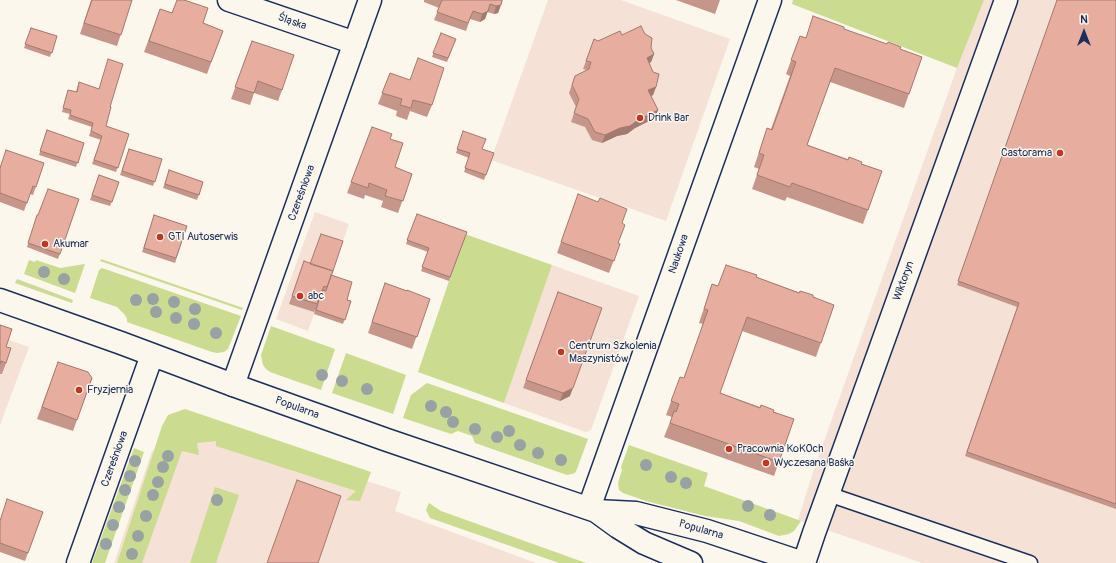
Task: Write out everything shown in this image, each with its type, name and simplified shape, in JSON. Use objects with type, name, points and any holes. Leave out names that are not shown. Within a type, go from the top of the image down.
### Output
[{"type":"street","name":"Śląska","points":[[229,0],[355,43]]},
{"type":"street","name":"Czereśniowa","points":[[233,385],[370,0]]},
{"type":"street","name":"Naukowa","points":[[593,509],[770,0]]},
{"type":"street","name":"Wiktoryn","points":[[804,563],[1006,0]]},
{"type":"street","name":"Popularna","points":[[0,300],[429,455],[593,509],[636,513],[707,531],[804,563]]},
{"type":"street","name":"Czereśniowa","points":[[78,563],[152,355]]},
{"type":"street","name":"Popularna","points":[[593,509],[618,527],[644,542],[691,563]]},
{"type":"lane","points":[[828,494],[1030,563]]},
{"type":"shaded area","points":[[548,0],[621,0],[730,39],[666,221],[491,160]]},
{"type":"shaded area","points":[[984,0],[1116,0],[1116,563],[922,563],[798,520],[813,472],[957,68]]},
{"type":"shaded area","points":[[315,212],[349,224],[324,295],[321,294],[308,331],[276,319]]},
{"type":"shaded area","points":[[552,265],[639,296],[591,430],[586,432],[504,403]]},
{"type":"shaded area","points":[[0,337],[29,347],[0,425]]},
{"type":"shaded area","points":[[199,427],[401,492],[395,511],[536,563],[114,563],[152,451]]},
{"type":"green space","points":[[793,0],[984,0],[957,68],[792,4]]},
{"type":"green space","points":[[465,234],[552,265],[504,403],[418,372]]},
{"type":"green space","points":[[101,259],[243,308],[242,310],[100,261]]},
{"type":"green space","points":[[29,260],[35,262],[36,260],[60,268],[85,264],[75,293],[24,274]]},
{"type":"green space","points":[[102,268],[241,316],[228,349],[224,352],[212,352],[127,322],[125,315],[117,307],[90,298],[99,270]]},
{"type":"green space","points":[[17,279],[73,300],[72,303],[15,283]]},
{"type":"green space","points":[[271,326],[335,349],[321,390],[270,372],[266,369],[263,365],[261,355]]},
{"type":"green space","points":[[346,353],[406,375],[393,414],[332,393]]},
{"type":"green space","points":[[427,383],[588,439],[575,473],[567,475],[475,443],[472,436],[458,431],[451,434],[403,418],[411,395]]},
{"type":"green space","points":[[185,409],[371,472],[360,501],[346,500],[356,491],[216,446],[216,441],[197,443],[199,455],[182,451],[142,563],[117,563],[162,426],[168,415]]},
{"type":"green space","points":[[629,445],[708,473],[704,486],[801,521],[794,531],[789,534],[779,536],[739,521],[705,516],[646,501],[623,493],[619,490],[618,483],[622,470],[621,467]]},
{"type":"green space","points":[[134,448],[144,452],[105,563],[92,563]]},
{"type":"green space","points":[[215,487],[239,495],[216,563],[190,563]]},
{"type":"green space","points":[[429,503],[441,511],[586,563],[559,563],[430,518],[426,510]]},
{"type":"building","points":[[92,0],[132,0],[121,35],[84,23]]},
{"type":"building","points":[[177,0],[184,0],[208,8],[203,23],[223,31],[211,62],[149,41],[160,9],[172,13]]},
{"type":"building","points":[[442,0],[502,1],[501,5],[496,6],[490,4],[488,11],[482,14],[473,11],[468,23],[437,12]]},
{"type":"building","name":"Castorama","points":[[1057,0],[1116,0],[1116,504],[967,452],[1019,303],[958,281]]},
{"type":"building","points":[[813,16],[887,44],[888,42],[901,47],[900,49],[922,57],[909,94],[835,68],[807,145],[848,160],[849,157],[862,162],[861,164],[882,171],[868,210],[792,183],[790,187],[757,175],[764,155],[759,153],[767,128],[772,130],[796,62],[791,60],[800,36],[806,38]]},
{"type":"building","points":[[641,26],[645,34],[652,38],[651,48],[654,54],[647,58],[653,72],[659,74],[656,87],[648,90],[658,110],[638,120],[630,126],[620,128],[605,135],[595,132],[588,119],[574,113],[579,99],[572,85],[575,76],[589,69],[591,62],[586,61],[594,39],[598,41],[620,31],[622,35]]},
{"type":"building","points":[[31,28],[57,36],[52,53],[25,44]]},
{"type":"building","points":[[441,33],[456,39],[448,58],[433,53]]},
{"type":"building","points":[[252,41],[294,55],[282,90],[258,81],[254,93],[235,87]]},
{"type":"building","points":[[418,58],[444,68],[432,105],[413,100],[411,108],[400,105],[402,99],[382,93],[390,73],[410,80]]},
{"type":"building","points":[[108,59],[123,64],[106,126],[129,134],[118,168],[94,160],[102,136],[91,131],[93,123],[70,115],[71,110],[63,108],[68,90],[77,92],[79,82],[99,89]]},
{"type":"building","points":[[372,127],[392,134],[390,139],[403,143],[395,167],[412,174],[403,201],[385,196],[387,190],[369,183],[368,188],[351,182]]},
{"type":"building","points":[[47,130],[84,143],[78,163],[40,151]]},
{"type":"building","points":[[463,131],[486,139],[482,149],[494,153],[486,175],[465,168],[470,153],[457,149]]},
{"type":"building","points":[[129,149],[162,159],[155,182],[122,171]]},
{"type":"building","points":[[6,150],[44,163],[36,187],[33,186],[27,203],[0,193],[0,168]]},
{"type":"building","points":[[169,170],[203,182],[199,195],[165,184]]},
{"type":"building","points":[[99,175],[119,182],[112,202],[92,195]]},
{"type":"building","points":[[48,189],[79,199],[60,254],[28,243],[37,215]]},
{"type":"building","points":[[578,194],[598,202],[600,198],[627,209],[622,223],[625,225],[618,243],[620,244],[614,261],[561,242]]},
{"type":"building","points":[[417,214],[467,232],[450,277],[422,267],[429,248],[407,240]]},
{"type":"building","points":[[154,215],[187,226],[176,258],[144,248]]},
{"type":"building","points":[[321,234],[343,241],[333,271],[310,264]]},
{"type":"building","points":[[304,261],[333,271],[327,287],[324,286],[317,304],[292,296]]},
{"type":"building","points":[[726,265],[757,275],[756,277],[799,293],[800,291],[813,295],[813,297],[834,305],[821,343],[747,317],[720,393],[760,408],[761,405],[774,410],[773,412],[794,419],[779,462],[670,423],[674,411],[676,412],[679,404],[671,401],[680,377],[684,378],[708,310],[704,309],[712,284],[718,286]]},
{"type":"building","points":[[331,275],[352,282],[347,300],[351,301],[345,320],[316,310],[322,290],[326,291]]},
{"type":"building","points":[[385,283],[430,299],[417,337],[372,322]]},
{"type":"building","points":[[558,292],[602,308],[573,388],[563,393],[526,380]]},
{"type":"building","points":[[0,325],[12,329],[6,347],[11,348],[6,363],[1,361],[0,364]]},
{"type":"building","points":[[58,362],[88,372],[92,378],[77,420],[42,407]]},
{"type":"building","points":[[297,480],[341,496],[318,563],[267,563]]},
{"type":"building","points":[[7,499],[43,512],[28,553],[0,543],[0,521]]},
{"type":"place","name":"Drink Bar","points":[[640,118]]},
{"type":"place","name":"Castorama","points":[[1060,153]]},
{"type":"place","name":"GTI Autoserwis","points":[[160,237]]},
{"type":"place","name":"Akumar","points":[[45,244]]},
{"type":"place","name":"abc","points":[[300,296]]},
{"type":"place","name":"Centrum Szkolenia Maszynistów","points":[[561,352]]},
{"type":"place","name":"Fryzjernia","points":[[79,390]]},
{"type":"place","name":"Pracownia KoKOch","points":[[729,449]]},
{"type":"place","name":"Wyczesana Baśka","points":[[766,463]]}]
